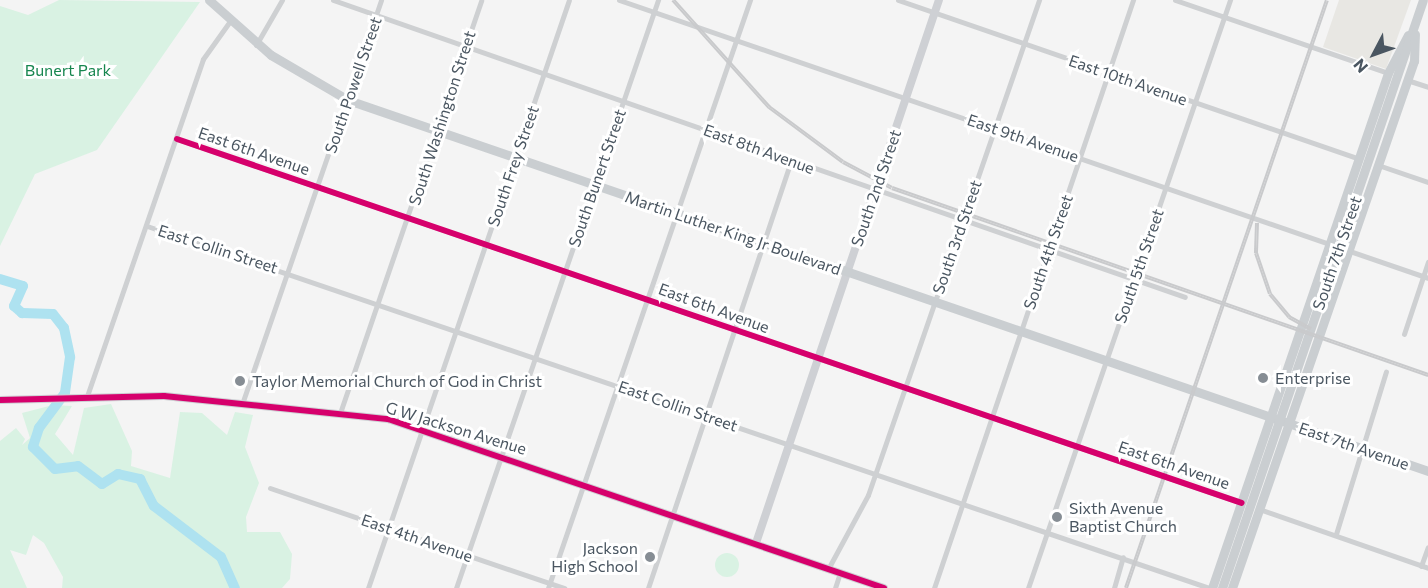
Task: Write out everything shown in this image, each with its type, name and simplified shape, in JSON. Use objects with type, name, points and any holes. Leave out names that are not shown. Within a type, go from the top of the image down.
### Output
[{"type":"main road","name":"Martin Luther King Jr Boulevard","points":[[210,0],[256,45],[348,100],[1280,420]]},
{"type":"main road","name":"South 7th Street","points":[[1250,506],[1423,0]]},
{"type":"main road","points":[[1210,588],[1250,506],[1280,420],[1330,244],[1388,73],[1416,23]]},
{"type":"main road","points":[[1222,588],[1280,420],[1348,251],[1378,165],[1407,80],[1416,23]]},
{"type":"main road","name":"East 7th Avenue","points":[[1280,420],[1428,471]]},
{"type":"main road","points":[[1232,588],[1250,506]]},
{"type":"street","points":[[256,45],[282,0]]},
{"type":"street","name":"East 8th Avenue","points":[[333,0],[624,98],[875,191],[963,219],[1185,297]]},
{"type":"street","name":"South Powell Street","points":[[242,404],[381,0]]},
{"type":"street","name":"South Washington Street","points":[[340,413],[439,132],[481,0]]},
{"type":"street","name":"South Frey Street","points":[[368,588],[569,0]]},
{"type":"street","name":"East 9th Avenue","points":[[619,0],[1426,277]]},
{"type":"street","name":"South Bunert Street","points":[[456,588],[658,0]]},
{"type":"street","points":[[549,586],[750,0]]},
{"type":"street","name":"East 10th Avenue","points":[[898,0],[1359,159]]},
{"type":"street","name":"South 2nd Street","points":[[756,543],[939,0]]},
{"type":"street","name":"South 3rd Street","points":[[828,569],[857,524],[1039,0]]},
{"type":"street","name":"South 4th Street","points":[[934,588],[1133,0]]},
{"type":"street","points":[[1175,0],[1388,73]]},
{"type":"street","name":"South 5th Street","points":[[1028,588],[1230,0]]},
{"type":"street","points":[[86,396],[208,49],[230,21]]},
{"type":"street","points":[[1407,80],[1428,87]]},
{"type":"street","name":"East 6th Avenue","points":[[177,139],[1336,534],[1425,567]]},
{"type":"street","points":[[648,588],[669,514],[791,161]]},
{"type":"street","points":[[1378,165],[1428,182]]},
{"type":"street","name":"East Collin Street","points":[[147,226],[535,356],[704,416],[1210,588]]},
{"type":"street","points":[[1404,334],[1426,277],[1428,262]]},
{"type":"street","points":[[1336,534],[1386,371]]},
{"type":"street","name":"G W Jackson Avenue","points":[[0,400],[86,396],[164,396],[340,413],[423,429],[884,588]]},
{"type":"street","name":"East 4th Avenue","points":[[270,488],[467,555],[549,586],[564,588]]},
{"type":"street","points":[[1425,567],[1428,547]]},
{"type":"street","points":[[1114,588],[1123,557]]},
{"type":"street","points":[[835,588],[840,573]]},
{"type":"shaded area","points":[[1339,0],[1411,0],[1386,69],[1323,47]]},
{"type":"green space","name":"Bunert Park","points":[[59,0],[200,2],[97,150],[35,174],[0,246],[0,6],[28,15]]},
{"type":"green space","points":[[111,404],[132,451],[131,466],[170,478],[180,412],[202,413],[227,435],[235,412],[253,415],[245,447],[259,483],[246,517],[247,532],[280,532],[292,554],[290,579],[282,588],[62,588],[63,577],[44,543],[33,535],[26,555],[10,550],[27,588],[0,588],[0,441],[16,428],[25,439],[22,445],[30,438],[22,413],[53,405],[72,406],[55,434],[73,455],[84,408]]},
{"type":"green space","points":[[727,553],[735,557],[739,565],[735,573],[727,577],[719,573],[715,565],[719,557]]},
{"type":"waterway","points":[[0,279],[23,286],[14,306],[22,313],[53,314],[64,328],[70,357],[65,393],[39,428],[33,447],[55,469],[78,466],[102,484],[118,474],[140,479],[154,506],[221,557],[235,588]]},
{"type":"railway","points":[[673,0],[769,107],[843,162],[892,188],[1428,375]]},
{"type":"railway","points":[[1126,588],[1327,0]]},
{"type":"railway","points":[[1257,223],[1256,253],[1270,294],[1289,317],[1311,329]]},
{"type":"cycle path","points":[[177,139],[1242,503]]},
{"type":"cycle path","points":[[0,400],[164,396],[388,419],[884,588]]},
{"type":"place","name":"Enterprise","points":[[1263,378]]},
{"type":"place","name":"Taylor Memorial Church of God in Christ","points":[[240,381]]},
{"type":"place","name":"Sixth Avenue Baptist Church","points":[[1057,517]]},
{"type":"place","name":"Jackson High School","points":[[650,557]]}]
